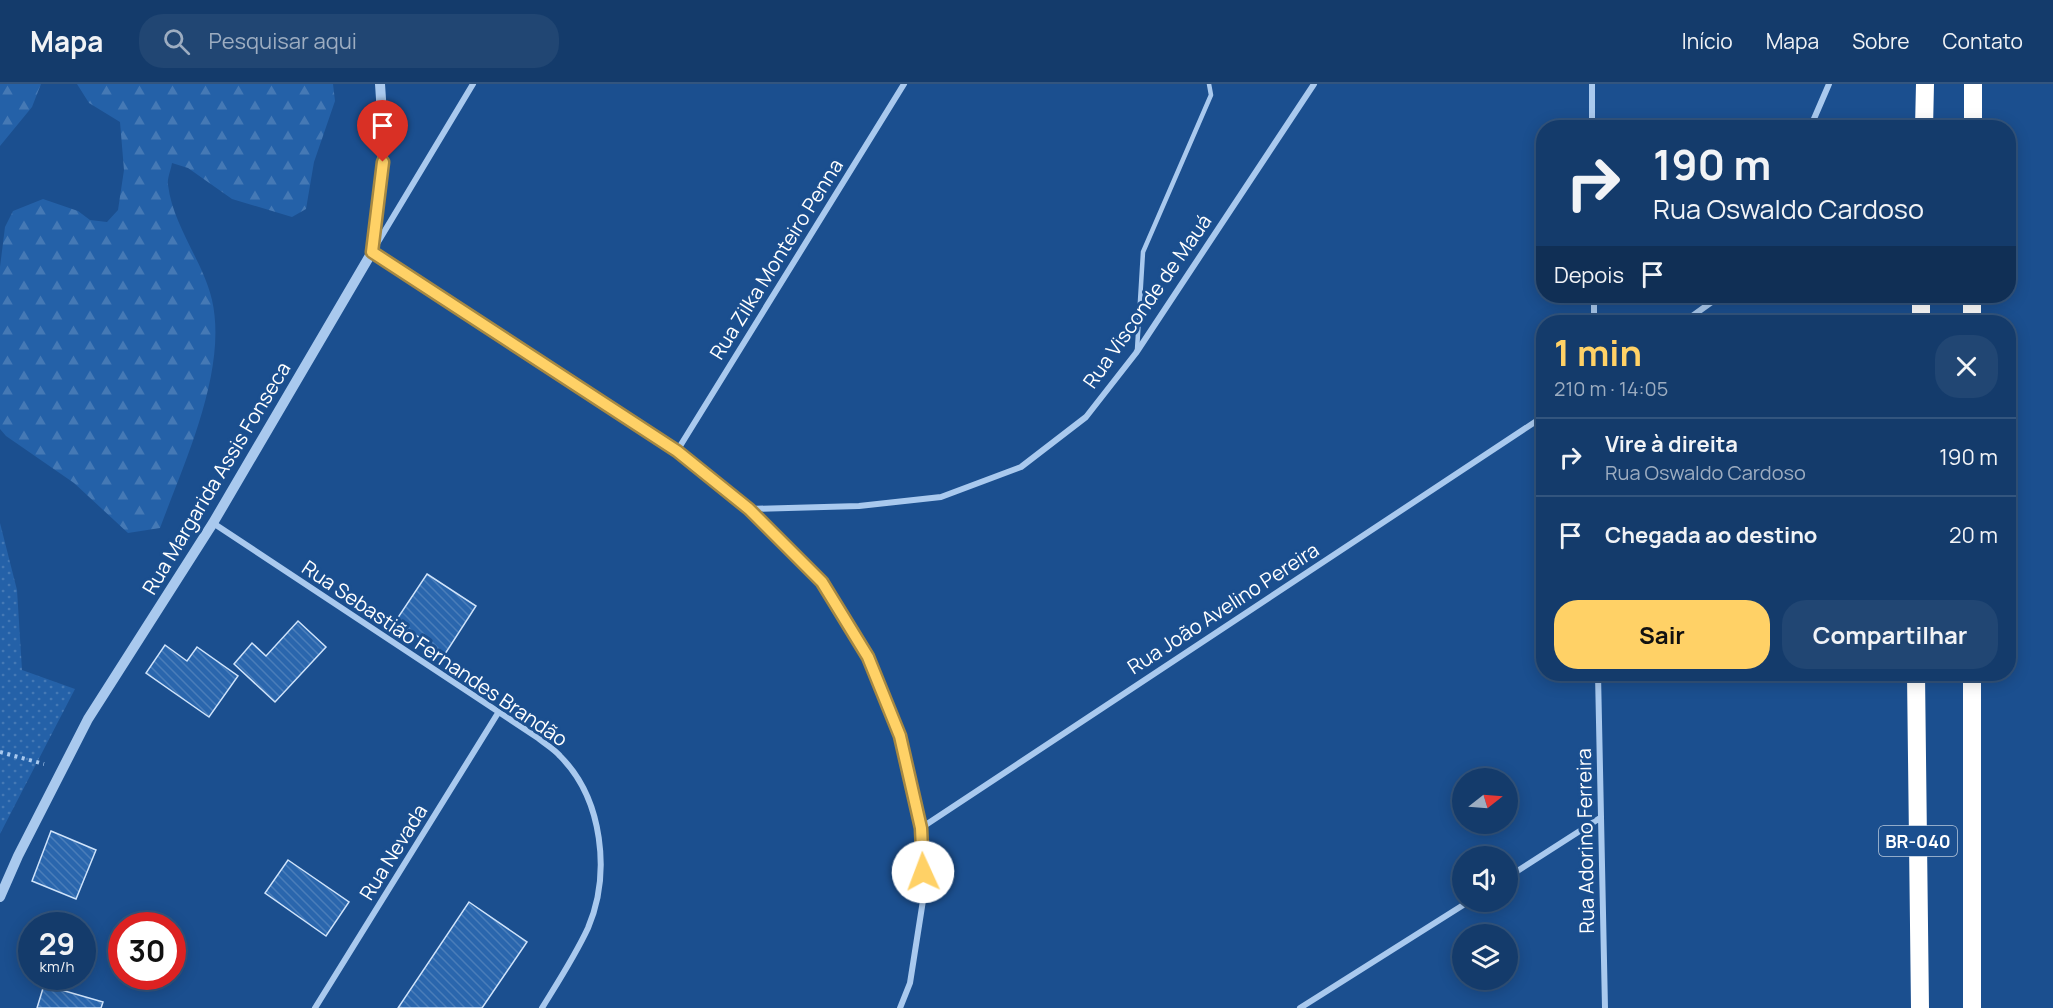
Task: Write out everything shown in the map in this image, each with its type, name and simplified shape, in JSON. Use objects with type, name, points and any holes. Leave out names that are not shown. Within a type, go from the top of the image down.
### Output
[{"type":"highway","points":[[1924,120],[1925,84]]},
{"type":"highway","points":[[1973,84],[1973,120]]},
{"type":"highway","name":"BR-040","points":[[1916,681],[1920,1008]]},
{"type":"highway","name":"BR-040","points":[[1972,681],[1972,1008]]},
{"type":"street","points":[[380,84],[384,144],[372,252],[677,451],[749,509],[822,582],[868,657],[900,736],[921,828],[924,894],[910,983],[900,1008]]},
{"type":"street","name":"Rua Margarida Assis Fonseca","points":[[0,897],[88,719],[213,523],[473,84]]},
{"type":"street","name":"Rua Zilka Monteiro Penna","points":[[677,451],[904,84]]},
{"type":"street","name":"Rua Visconde de Mauá","points":[[749,509],[860,506],[941,497],[1021,467],[1086,417],[1136,353],[1314,84]]},
{"type":"street","points":[[1592,84],[1592,120]]},
{"type":"street","points":[[1813,120],[1829,84]]},
{"type":"street","points":[[1694,315],[1710,303]]},
{"type":"street","name":"Rua João Avelino Pereira","points":[[921,828],[1536,421]]},
{"type":"street","name":"Rua Sebastião Fernandes Brandão","points":[[213,523],[538,738],[560,756],[587,796],[596,826],[600,856],[600,889],[589,926],[575,955],[542,1008]]},
{"type":"street","name":"Rua Adorino Ferreira","points":[[1598,681],[1605,1008]]},
{"type":"street","name":"Rua Nevada","points":[[315,1008],[498,713]]},
{"type":"street","points":[[1518,871],[1600,818]]},
{"type":"street","points":[[1300,1008],[1452,912]]},
{"type":"lane","points":[[1136,353],[1143,252],[1211,95],[1209,84]]},
{"type":"path","points":[[0,752],[62,768]]},
{"type":"green space","points":[[0,84],[41,84],[32,107],[0,146]]},
{"type":"green space","points":[[77,84],[333,84],[335,101],[314,162],[306,209],[292,217],[232,199],[188,168],[172,163],[168,182],[171,200],[212,300],[215,327],[214,356],[201,416],[160,528],[128,533],[74,483],[6,436],[0,429],[0,267],[5,227],[13,211],[43,199],[78,211],[90,220],[107,222],[118,210],[124,170],[120,122],[89,103]]},
{"type":"green space","points":[[0,523],[17,590],[22,670],[75,689],[0,834]]},
{"type":"building","points":[[427,574],[476,606],[445,654],[395,622]]},
{"type":"building","points":[[298,621],[326,647],[275,702],[234,664],[252,643],[266,656]]},
{"type":"building","points":[[165,645],[187,661],[197,647],[238,676],[209,717],[146,673]]},
{"type":"building","points":[[51,831],[96,850],[76,899],[32,881]]},
{"type":"building","points":[[288,860],[349,902],[326,936],[265,893]]},
{"type":"building","points":[[469,902],[527,942],[482,1008],[398,1008]]},
{"type":"building","points":[[42,990],[61,990],[103,1002],[101,1008],[37,1008]]},
{"type":"route","points":[[383,162],[372,252],[677,451],[749,509],[822,582],[868,657],[900,736],[921,828],[923,872]]}]
